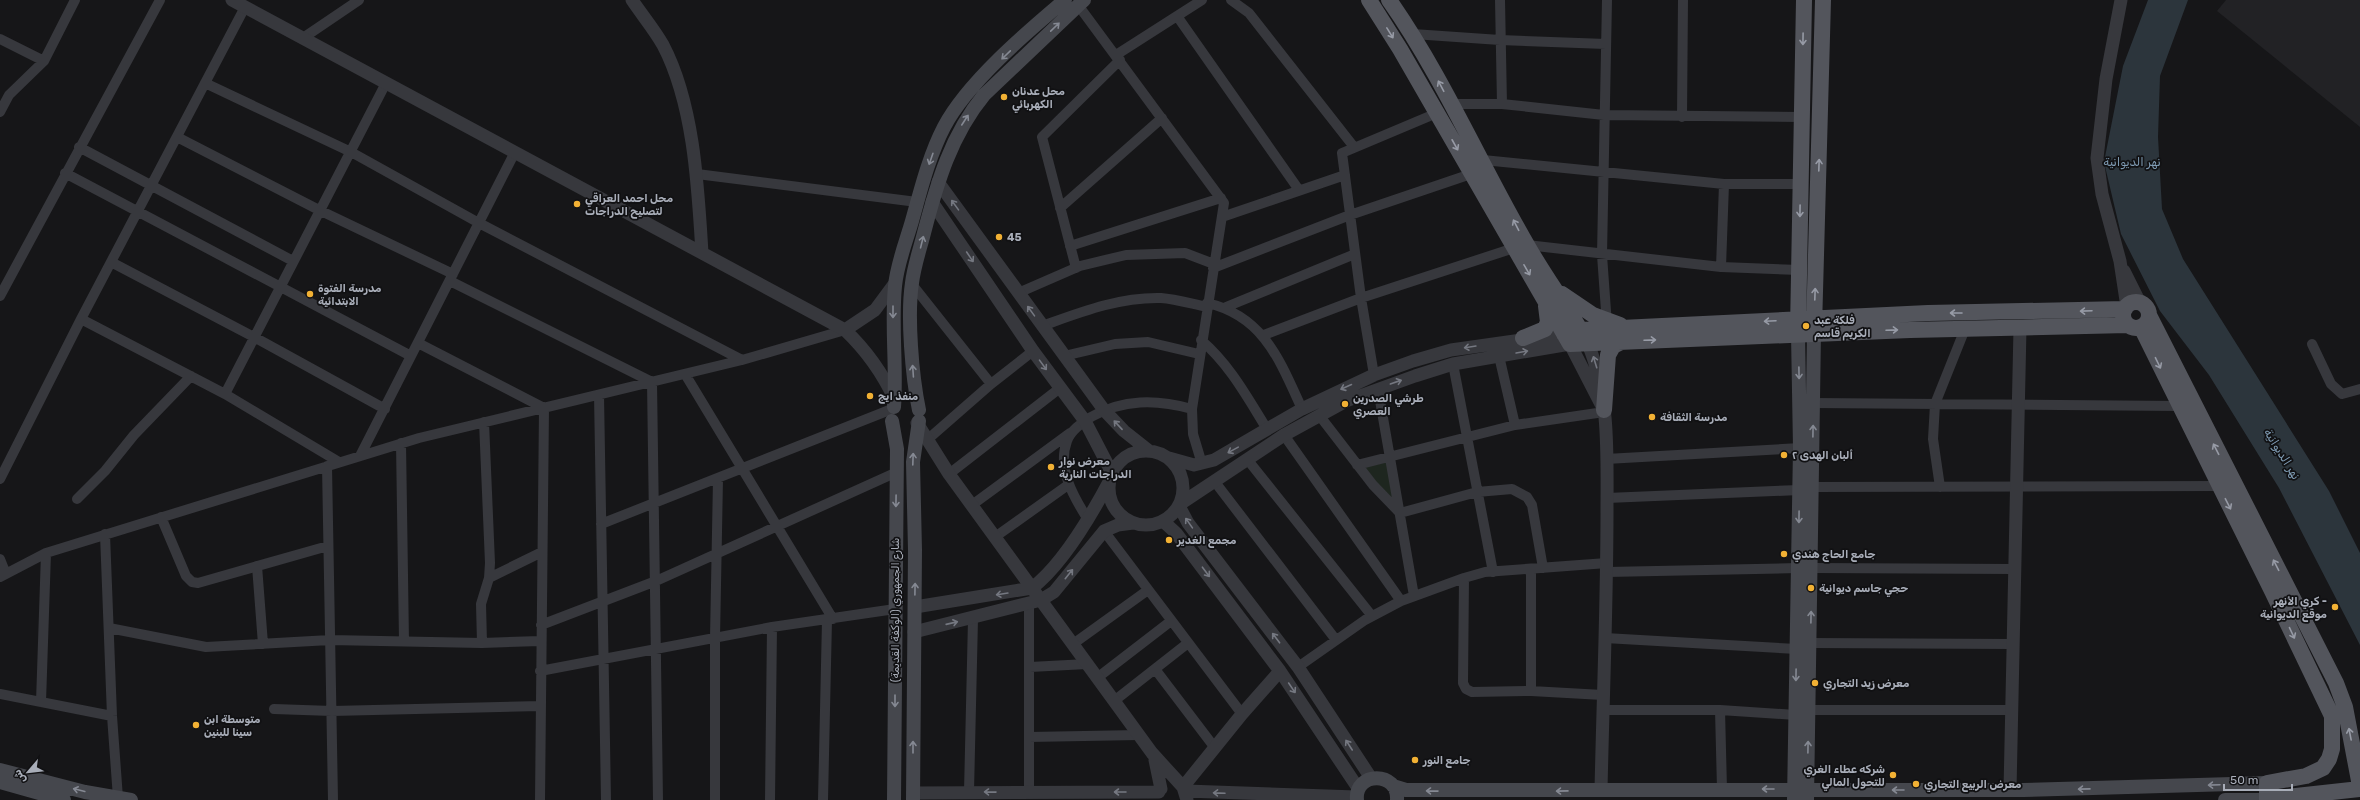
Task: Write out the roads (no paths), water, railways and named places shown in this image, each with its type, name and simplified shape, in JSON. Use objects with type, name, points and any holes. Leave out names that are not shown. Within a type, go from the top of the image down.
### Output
[{"type":"main road","points":[[1369,0],[1437,113],[1471,174],[1520,247],[1546,277],[1568,299],[1607,325],[1634,328],[1798,327]]},
{"type":"main road","points":[[1389,0],[1413,34],[1450,104],[1483,160],[1545,301],[1566,339],[1584,337],[1623,341],[1815,326],[1928,313],[2135,314]]},
{"type":"main road","points":[[1804,0],[1798,327],[1800,448],[1806,488]]},
{"type":"main road","points":[[1802,712],[1810,643],[1805,568],[1806,488],[1813,403],[1823,0]]},
{"type":"main road","name":"شارع الجمهوري (الوكفة القديمة)","points":[[913,797],[915,607],[913,462],[918,420],[913,365],[911,283],[938,182],[953,142],[972,109],[1076,2]]},
{"type":"main road","name":"شارع الجمهوري (الوكفة القديمة)","points":[[894,800],[898,448],[894,408],[895,283],[917,202],[937,141],[954,110],[977,82],[1076,2]]},
{"type":"main road","points":[[1546,277],[1584,337]]},
{"type":"main road","points":[[1523,338],[1545,329],[1548,322],[1548,314],[1545,301]]},
{"type":"main road","points":[[1815,326],[1965,329],[2020,328],[2135,314]]},
{"type":"main road","points":[[1357,795],[1371,778],[1383,778],[1393,786],[1406,790],[1722,789],[1801,794],[2267,783],[2306,776],[2323,768],[2329,759],[2333,735],[2332,716],[2220,486],[2196,426],[2179,406],[2135,314]]},
{"type":"main road","points":[[2135,314],[2196,426],[2286,584],[2327,665],[2345,707],[2360,788],[2267,800],[2225,800]]},
{"type":"main road","points":[[1584,337],[1607,325]]},
{"type":"main road","points":[[1604,411],[1608,355],[1613,346],[1623,341]]},
{"type":"main road","points":[[906,400],[911,402],[918,420],[911,429],[905,430],[895,425],[894,408],[906,400]]},
{"type":"main road","points":[[1801,794],[1802,712],[1797,649],[1805,568]]},
{"type":"main road","points":[[2272,591],[2286,584]]},
{"type":"main road","points":[[0,770],[85,792],[124,799]]},
{"type":"main road","points":[[894,770],[913,770]]},
{"type":"main road","points":[[0,782],[64,800]]},
{"type":"main road","points":[[2267,783],[2267,800]]},
{"type":"main road","points":[[1393,786],[1396,800]]},
{"type":"street","points":[[0,296],[79,147],[160,0]]},
{"type":"street","points":[[303,38],[359,0]]},
{"type":"street","points":[[632,0],[663,45],[680,85],[697,174],[702,253]]},
{"type":"street","points":[[1076,268],[1042,137],[1118,57],[1202,0]]},
{"type":"street","points":[[1231,0],[1249,13],[1354,147]]},
{"type":"street","points":[[1500,0],[1502,104]]},
{"type":"street","points":[[1607,0],[1602,255],[1607,325]]},
{"type":"street","points":[[1682,117],[1683,0]]},
{"type":"street","points":[[2121,0],[2106,79],[2097,150],[2102,194],[2135,314]]},
{"type":"street","points":[[0,112],[9,95],[44,61],[71,1]]},
{"type":"street","points":[[1076,2],[1118,57],[1224,203],[1201,340],[1192,409],[1193,434],[1202,464]]},
{"type":"street","points":[[0,479],[81,319],[205,83],[239,3],[845,330],[862,346],[894,408],[741,468],[718,479],[655,504],[601,524]]},
{"type":"street","points":[[1177,16],[1299,190]]},
{"type":"street","points":[[1413,34],[1500,40],[1606,44]]},
{"type":"street","points":[[0,39],[44,61]]},
{"type":"street","points":[[205,83],[351,152],[479,223],[742,360]]},
{"type":"street","points":[[224,394],[386,83]]},
{"type":"street","points":[[1450,104],[1502,104],[1604,115],[1682,117],[1801,117]]},
{"type":"street","points":[[1374,375],[1361,298],[1342,153],[1437,113]]},
{"type":"street","points":[[1060,208],[1162,118]]},
{"type":"street","points":[[177,137],[652,382]]},
{"type":"street","points":[[79,147],[293,261]]},
{"type":"street","points":[[360,456],[515,152]]},
{"type":"street","points":[[1483,160],[1724,184],[1801,184]]},
{"type":"street","points":[[65,173],[137,213],[281,286],[411,356]]},
{"type":"street","points":[[697,174],[917,202]]},
{"type":"street","points":[[1018,293],[1076,268],[1126,254],[1185,253],[1213,266],[1350,215],[1471,174]]},
{"type":"street","points":[[1222,217],[1345,175]]},
{"type":"street","points":[[938,182],[1104,410],[1124,431],[1148,450],[1181,463],[1202,464],[1234,450],[1302,409],[1374,375],[1451,350],[1523,338],[1566,339]]},
{"type":"street","points":[[1721,267],[1724,184]]},
{"type":"street","points":[[1070,246],[1221,198]]},
{"type":"street","points":[[932,202],[1033,351],[1085,421],[1111,476],[1112,502],[1120,515],[1133,523]]},
{"type":"street","points":[[1264,335],[1361,298],[1520,247],[1721,267],[1800,270]]},
{"type":"street","points":[[1226,307],[1355,254]]},
{"type":"street","points":[[111,262],[254,337],[384,409]]},
{"type":"street","points":[[0,559],[3,575],[46,553],[339,462],[484,422],[742,360],[845,330],[875,310],[895,283]]},
{"type":"street","points":[[911,283],[991,384]]},
{"type":"street","points":[[1042,326],[1102,305],[1133,300],[1162,298],[1226,307],[1247,320],[1264,335],[1284,371],[1302,409]]},
{"type":"street","points":[[81,319],[224,394],[339,462]]},
{"type":"street","points":[[2010,790],[2015,487],[2020,328]]},
{"type":"street","points":[[1940,487],[1933,439],[1935,404],[1965,329]]},
{"type":"street","points":[[1584,337],[1598,373],[1604,411],[1606,459],[1607,568],[1601,790]]},
{"type":"street","points":[[1566,339],[1604,411]]},
{"type":"street","points":[[914,632],[1029,605],[1041,600],[1054,592],[1104,531],[1111,527],[1133,523],[1148,525],[1163,521],[1179,505],[1284,435],[1319,415],[1378,389],[1453,364],[1499,356],[1566,339]]},
{"type":"street","points":[[1201,340],[1218,355],[1231,370],[1267,429]]},
{"type":"street","points":[[1064,356],[1115,344],[1148,342],[1199,354]]},
{"type":"street","points":[[418,343],[544,408]]},
{"type":"street","points":[[2312,344],[2331,384],[2342,394],[2360,389]]},
{"type":"street","points":[[927,440],[991,384],[1033,351]]},
{"type":"street","points":[[1499,356],[1515,425]]},
{"type":"street","points":[[1453,364],[1493,572]]},
{"type":"street","points":[[685,374],[830,619],[823,800]]},
{"type":"street","points":[[77,498],[105,471],[134,434],[191,376]]},
{"type":"street","points":[[652,382],[655,504],[658,800]]},
{"type":"street","points":[[949,474],[1060,388]]},
{"type":"street","points":[[1378,389],[1414,596]]},
{"type":"street","points":[[599,395],[606,800]]},
{"type":"street","points":[[972,505],[1085,421],[1104,410],[1125,404],[1148,401],[1170,403],[1192,409]]},
{"type":"street","points":[[1813,403],[2018,406],[2179,406]]},
{"type":"street","points":[[540,800],[540,641],[544,408]]},
{"type":"street","points":[[1357,465],[1466,436],[1515,425],[1604,411]]},
{"type":"street","points":[[1319,415],[1357,465],[1400,513]]},
{"type":"street","points":[[918,420],[927,440],[949,474],[1139,736],[1184,791]]},
{"type":"street","points":[[482,643],[481,604],[489,578],[484,422]]},
{"type":"street","points":[[1072,432],[1067,441],[1064,458],[1068,485],[1087,518]]},
{"type":"street","points":[[1284,435],[1401,601]]},
{"type":"street","points":[[401,444],[404,641]]},
{"type":"street","points":[[1606,459],[1800,448]]},
{"type":"street","points":[[915,607],[1032,588],[1048,576],[1087,518],[1111,476],[1127,456],[1148,450]]},
{"type":"street","points":[[1169,458],[1182,477],[1184,492],[1179,505],[1188,523],[1298,667],[1371,778]]},
{"type":"street","points":[[1247,459],[1372,616]]},
{"type":"street","points":[[327,466],[333,800]]},
{"type":"street","points":[[541,624],[656,581],[777,528],[897,472]]},
{"type":"street","points":[[715,800],[714,638],[718,479]]},
{"type":"street","points":[[1214,482],[1336,640]]},
{"type":"street","points":[[995,537],[1068,485]]},
{"type":"street","points":[[1607,498],[1806,488],[2220,486]]},
{"type":"street","points":[[1400,513],[1477,492],[1512,489],[1527,497],[1532,505],[1543,568]]},
{"type":"street","points":[[162,517],[186,576],[192,582],[198,583],[328,546]]},
{"type":"street","points":[[1163,521],[1176,533],[1280,671],[1357,795]]},
{"type":"street","points":[[1104,531],[1242,714]]},
{"type":"street","points":[[105,534],[112,716],[124,799]]},
{"type":"street","points":[[489,578],[542,552]]},
{"type":"street","points":[[41,702],[46,553]]},
{"type":"street","points":[[257,566],[263,644]]},
{"type":"street","points":[[1298,667],[1372,616],[1401,601],[1464,578],[1493,572],[1543,568],[2014,569]]},
{"type":"street","points":[[1531,691],[1532,569]]},
{"type":"street","points":[[1464,578],[1463,683],[1466,689],[1472,692],[1531,691],[1603,695]]},
{"type":"street","points":[[1073,644],[1148,590]]},
{"type":"street","points":[[1029,605],[1029,793]]},
{"type":"street","points":[[540,671],[772,627],[895,609]]},
{"type":"street","points":[[969,792],[973,619]]},
{"type":"street","points":[[1098,678],[1171,621]]},
{"type":"street","points":[[770,800],[772,627]]},
{"type":"street","points":[[109,628],[206,647],[330,640],[482,643],[540,641]]},
{"type":"street","points":[[1605,638],[1797,649]]},
{"type":"street","points":[[1114,700],[1188,643]]},
{"type":"street","points":[[1810,643],[2012,644]]},
{"type":"street","points":[[1030,667],[1087,664]]},
{"type":"street","points":[[1155,668],[1215,748]]},
{"type":"street","points":[[1184,791],[1242,714],[1280,671]]},
{"type":"street","points":[[0,694],[112,716]]},
{"type":"street","points":[[274,710],[332,711],[540,706]]},
{"type":"street","points":[[1602,710],[1802,712],[2011,710]]},
{"type":"street","points":[[1720,710],[1722,789]]},
{"type":"street","points":[[1030,737],[1139,736]]},
{"type":"street","points":[[1152,753],[1160,775],[1160,794]]},
{"type":"street","points":[[913,797],[969,792],[1160,794],[1172,782],[1184,791],[1357,795]]},
{"type":"water","name":"نهر الديوانية","points":[[2148,0],[2188,0],[2160,76],[2158,137],[2162,209],[2183,259],[2329,491],[2360,553],[2360,645],[2279,488],[2209,375],[2160,311],[2121,234],[2104,162],[2123,66]]},
{"type":"place","name":"محل عدنان الكهربائي","points":[[1004,97]]},
{"type":"place","name":"محل احمد العراقي لتصليح الدراجات","points":[[577,204]]},
{"type":"place","name":"45","points":[[999,237]]},
{"type":"place","name":"مدرسة الفتوة الابتدائية","points":[[310,294]]},
{"type":"place","name":"فلكة عبد الكريم قاسم","points":[[1806,326]]},
{"type":"place","name":"منفذ ايج","points":[[870,396]]},
{"type":"place","name":"طرشي الصدرين العصري","points":[[1345,404]]},
{"type":"place","name":"مدرسة الثقافة","points":[[1652,417]]},
{"type":"place","name":"ألبان الهدى ٢","points":[[1784,455]]},
{"type":"place","name":"معرض نوار الدراجات النارية","points":[[1051,467]]},
{"type":"place","name":"مجمع الغدير","points":[[1169,540]]},
{"type":"place","name":"جامع الحاج هندي","points":[[1784,554]]},
{"type":"place","name":"حجي جاسم ديوانية","points":[[1811,588]]},
{"type":"place","name":"كري الأنهر - موقع الديوانية","points":[[2335,607]]},
{"type":"place","name":"معرض زيد التجاري","points":[[1815,683]]},
{"type":"place","name":"متوسطة ابن سينا للبنين","points":[[196,725]]},
{"type":"place","name":"جامع النور","points":[[1415,760]]},
{"type":"place","name":"شركه عطاء الغري للتحول المالي","points":[[1893,775]]},
{"type":"place","name":"معرض الربيع التجاري","points":[[1916,784]]}]
